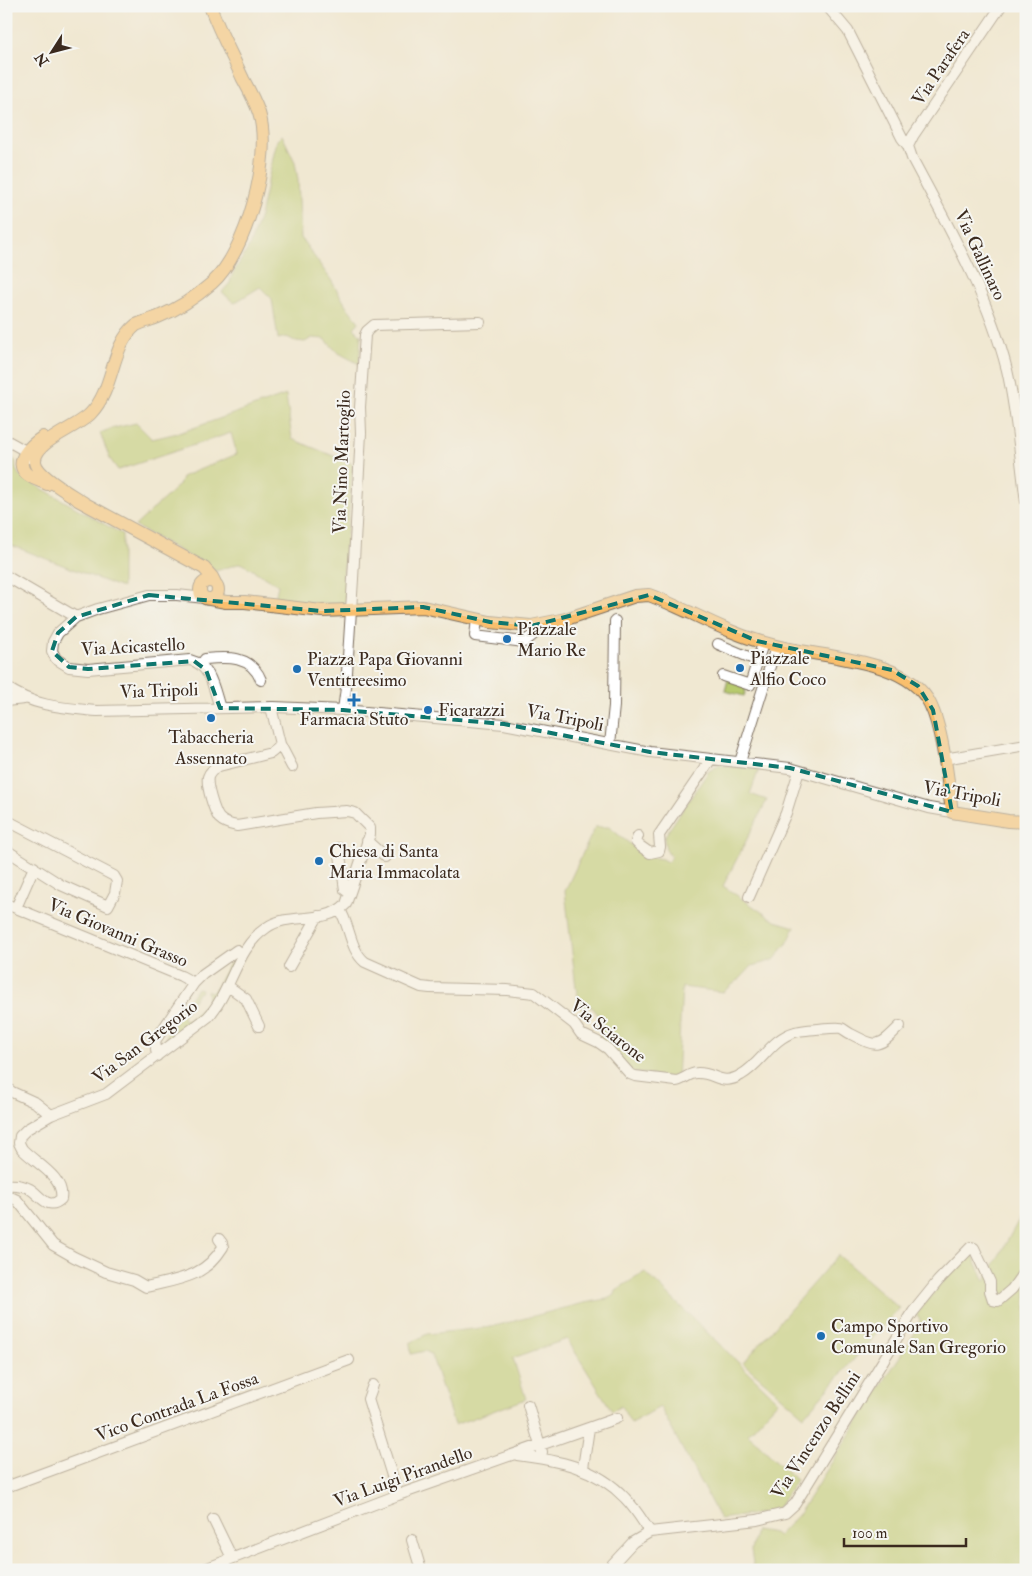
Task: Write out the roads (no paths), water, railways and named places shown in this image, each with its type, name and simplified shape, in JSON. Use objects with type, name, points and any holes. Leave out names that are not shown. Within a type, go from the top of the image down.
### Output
[{"type":"main road","points":[[84,503],[41,473],[35,459],[39,449],[44,444],[74,427],[91,413],[105,393],[122,342],[127,334],[136,326],[177,308],[191,299],[213,282],[222,272],[237,245],[259,182],[264,148],[260,114],[210,6]]},
{"type":"main road","points":[[74,427],[36,441],[24,457],[22,467],[29,475],[208,571],[210,590],[223,596],[245,602],[322,611],[423,607],[509,625],[538,625],[566,619],[634,596],[649,595],[763,643],[892,670],[907,678],[922,692],[933,710],[944,759],[952,812]]},
{"type":"main road","name":"Via Tripoli","points":[[952,812],[1026,822]]},
{"type":"street","name":"Via Gallinaro","points":[[827,6],[848,31],[902,138],[908,146],[912,158],[978,290],[997,339],[1012,392],[1026,502]]},
{"type":"street","name":"Via Parafera","points":[[908,146],[1001,6]]},
{"type":"street","name":"Via Nino Martoglio","points":[[343,710],[346,688],[361,433],[360,407],[365,335],[374,326],[480,322]]},
{"type":"street","points":[[6,440],[24,457],[36,474],[71,493]]},
{"type":"street","points":[[6,576],[76,617]]},
{"type":"street","name":"Via Acicastello","points":[[210,590],[177,595],[149,595],[76,617],[58,633],[53,642],[52,651],[56,659],[69,668],[88,669],[190,660],[201,665],[206,670],[220,708]]},
{"type":"street","points":[[610,744],[614,706],[615,621]]},
{"type":"street","points":[[723,676],[750,685],[763,643]]},
{"type":"street","points":[[718,644],[758,661]]},
{"type":"street","points":[[740,762],[776,647]]},
{"type":"street","points":[[201,665],[205,659],[236,658],[250,664],[257,670],[261,680]]},
{"type":"street","name":"Via Tripoli","points":[[6,687],[24,699],[54,708],[97,711],[271,707],[343,710],[504,724],[650,752],[799,771],[929,808],[952,812]]},
{"type":"street","points":[[6,701],[24,699]]},
{"type":"street","points":[[271,707],[280,744],[292,767]]},
{"type":"street","points":[[280,744],[271,753],[219,766],[213,770],[207,782],[214,806],[219,818],[227,824],[237,826],[316,812],[347,811],[355,813],[370,828],[368,841],[346,904],[340,910]]},
{"type":"street","points":[[944,759],[1026,745]]},
{"type":"street","points":[[638,836],[636,842],[650,854],[659,851],[659,835],[711,759]]},
{"type":"street","points":[[749,897],[786,813],[799,771]]},
{"type":"street","points":[[6,820],[114,876],[117,881],[115,893],[108,906],[61,885],[6,850]]},
{"type":"street","points":[[368,841],[385,857]]},
{"type":"street","points":[[339,848],[345,890],[350,892]]},
{"type":"street","points":[[11,906],[34,867]]},
{"type":"street","name":"Via Giovanni Grasso","points":[[11,906],[182,976],[194,983],[155,1040],[157,1056]]},
{"type":"street","name":"Via San Gregorio","points":[[6,1184],[17,1184],[29,1188],[46,1203],[56,1203],[61,1199],[60,1186],[56,1179],[26,1153],[19,1143],[20,1136],[27,1129],[51,1115],[106,1094],[208,1017],[221,1000],[244,955],[259,933],[277,922],[318,916],[340,910]]},
{"type":"street","name":"Via Sciarone","points":[[340,910],[356,952],[365,962],[421,987],[507,990],[534,993],[574,1024],[581,1034],[608,1049],[622,1067],[635,1076],[676,1081],[697,1073],[707,1074],[723,1080],[731,1080],[742,1075],[783,1038],[795,1032],[841,1028],[872,1044],[879,1044],[900,1026]]},
{"type":"street","points":[[289,967],[318,916]]},
{"type":"street","points":[[194,983],[203,974],[237,950]]},
{"type":"street","points":[[228,986],[246,999],[258,1026]]},
{"type":"street","points":[[6,1087],[12,1092],[36,1103],[51,1115]]},
{"type":"street","points":[[6,1195],[17,1200],[53,1244],[74,1257],[106,1272],[134,1280],[146,1287],[185,1278],[211,1264],[223,1247],[219,1240]]},
{"type":"street","name":"Via Vincenzo Bellini","points":[[607,1570],[633,1542],[650,1532],[730,1524],[785,1513],[795,1504],[913,1312],[938,1281],[971,1247],[974,1248],[990,1282],[993,1300],[998,1301],[1012,1289],[1026,1269]]},
{"type":"street","name":"Vico Contrada La Fossa","points":[[6,1487],[349,1360]]},
{"type":"street","points":[[373,1385],[368,1400],[398,1495]]},
{"type":"street","points":[[528,1405],[541,1445],[543,1458]]},
{"type":"street","name":"Via Luigi Pirandello","points":[[202,1570],[398,1495],[617,1418]]},
{"type":"street","points":[[583,1468],[589,1428]]},
{"type":"street","points":[[516,1455],[554,1459],[583,1468],[613,1487],[626,1498],[650,1532]]},
{"type":"street","points":[[213,1519],[232,1558]]},
{"type":"street","points":[[412,1540],[421,1570]]},
{"type":"place","name":"Piazzale Mario Re","points":[[507,639]]},
{"type":"place","name":"Piazzale Alfio Coco","points":[[740,668]]},
{"type":"place","name":"Piazza Papa Giovanni Ventitreesimo","points":[[297,669]]},
{"type":"place","name":"Farmacia Stuto","points":[[354,700]]},
{"type":"place","name":"Ficarazzi","points":[[428,710]]},
{"type":"place","name":"Tabaccheria Assennato","points":[[211,718]]},
{"type":"place","name":"Chiesa di Santa Maria Immacolata","points":[[319,861]]},
{"type":"place","name":"Campo Sportivo Comunale San Gregorio","points":[[821,1336]]}]
